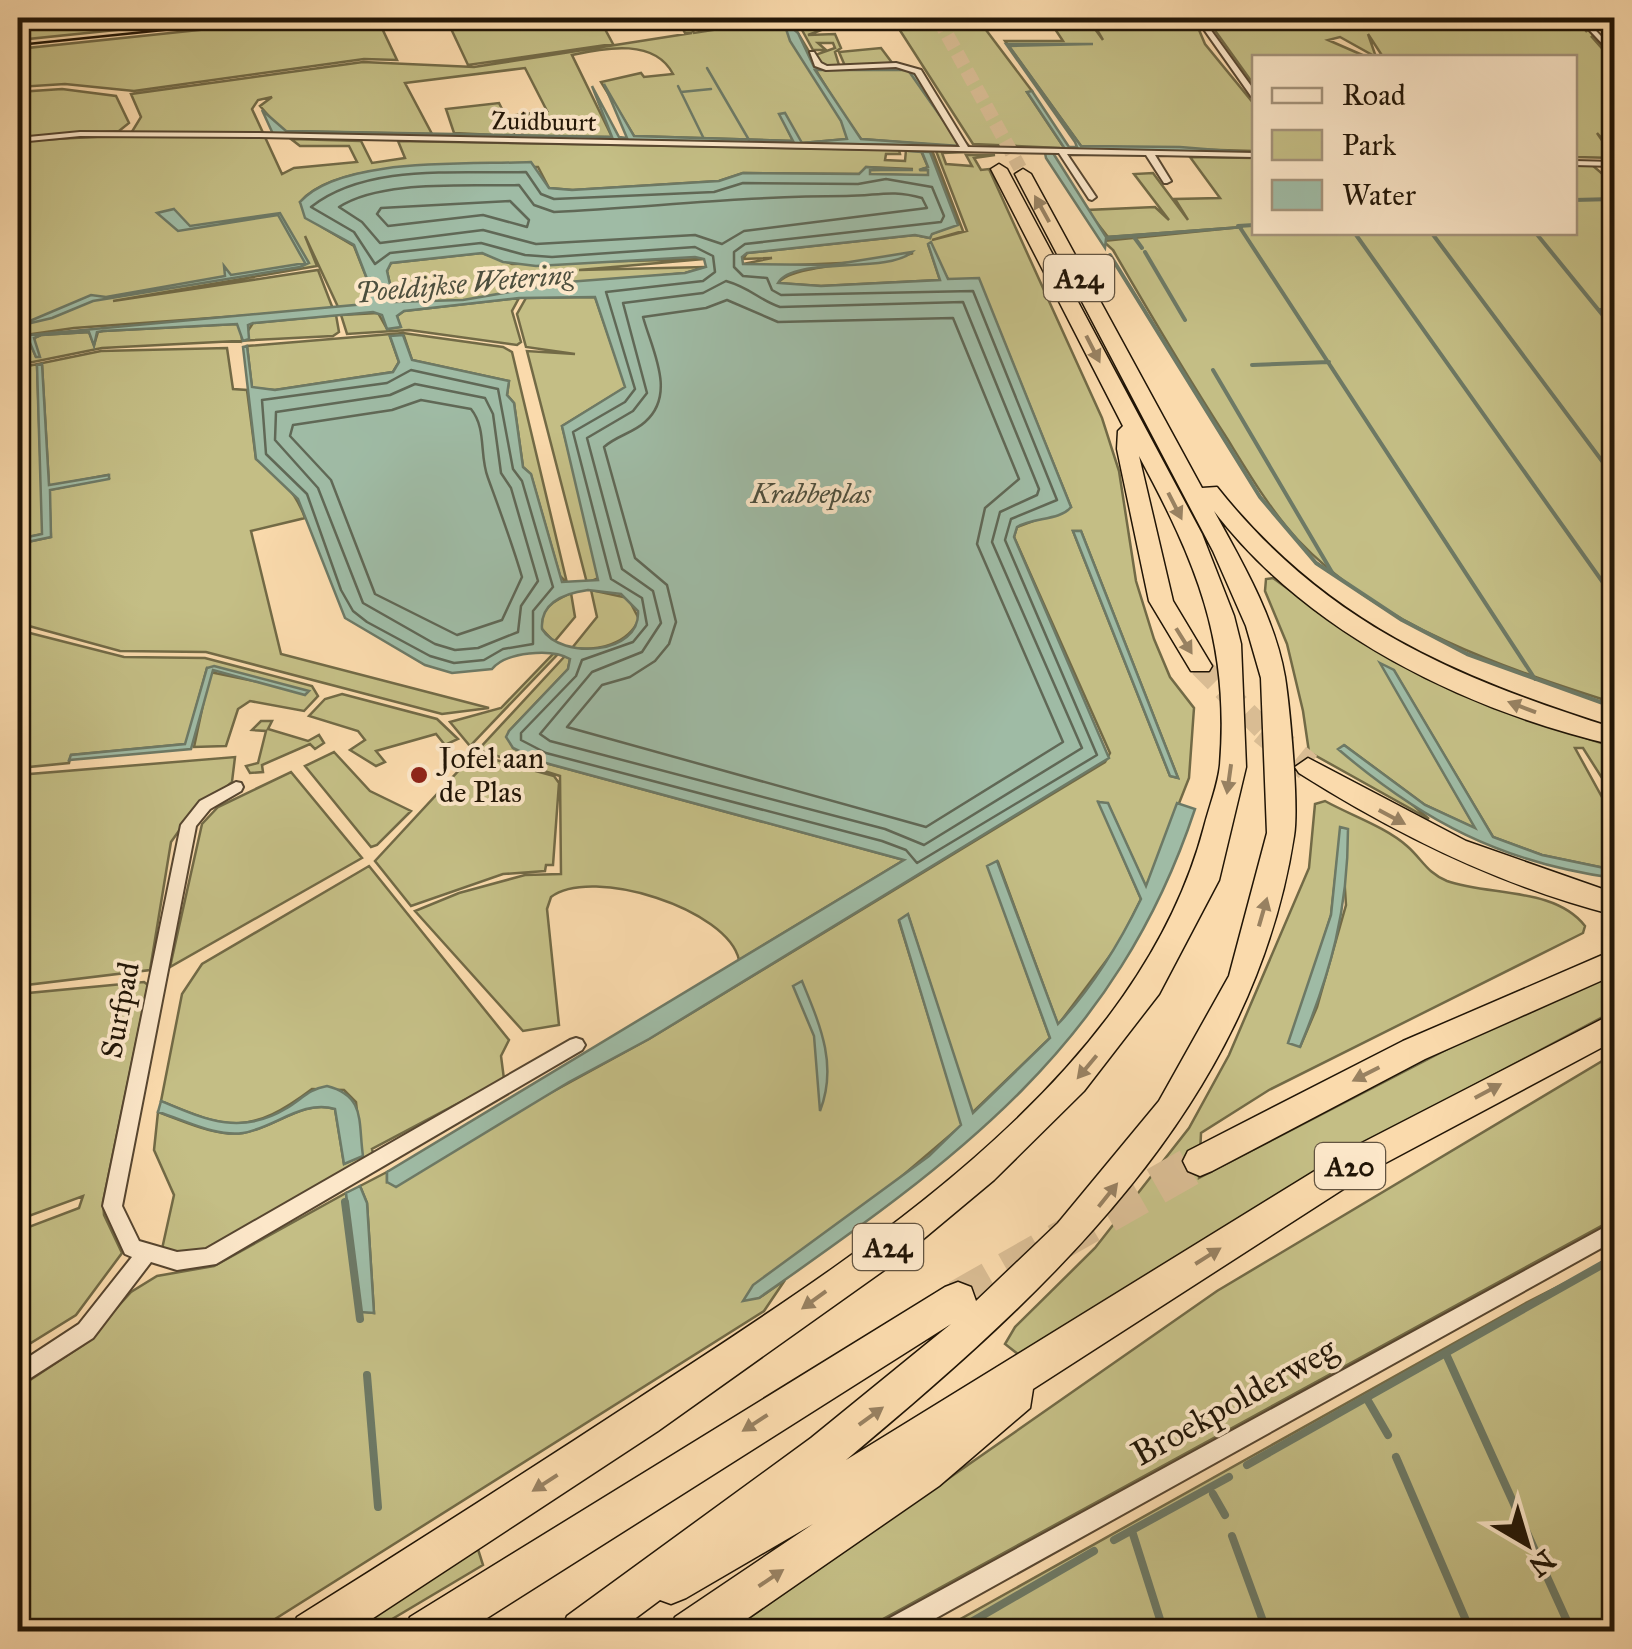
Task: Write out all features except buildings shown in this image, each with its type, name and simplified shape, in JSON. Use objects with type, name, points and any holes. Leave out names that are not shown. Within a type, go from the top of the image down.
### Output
[{"type":"highway","name":"A24","points":[[312,1632],[654,1411],[915,1228],[1032,1128],[1103,1048],[1146,988],[1180,929],[1212,852],[1226,796],[1234,708],[1231,653],[1213,586],[1009,168],[1140,387],[1251,604],[1277,702],[1283,764],[1278,848],[1252,951],[1235,995],[1156,1132],[1086,1222],[1035,1276],[906,1391],[582,1631]]},
{"type":"highway","points":[[1140,387],[1243,536],[1313,598],[1425,666],[1530,710],[1614,737]]},
{"type":"highway","name":"A24","points":[[1130,420],[1126,449],[1154,578],[1169,618],[1200,666]]},
{"type":"highway","points":[[1308,767],[1429,837],[1488,863],[1614,904]]},
{"type":"highway","name":"A20","points":[[1200,1161],[1414,1050],[1614,962]]},
{"type":"highway","name":"A20","points":[[582,1631],[810,1506],[1364,1158],[1614,1026]]},
{"type":"highway","points":[[425,1632],[958,1299]]},
{"type":"highway","name":"A20","points":[[690,1632],[925,1472],[1096,1326]]},
{"type":"street","points":[[1200,18],[1252,91]]},
{"type":"street","points":[[1581,18],[1614,54]]},
{"type":"street","points":[[812,53],[818,64],[826,68],[896,64],[918,72],[964,149]]},
{"type":"street","name":"Zuidbuurt","points":[[18,140],[122,134],[1252,155]]},
{"type":"street","points":[[1061,151],[1092,197]]},
{"type":"street","points":[[1149,153],[1167,181]]},
{"type":"street","points":[[1577,163],[1614,164]]},
{"type":"street","name":"Surfpad","points":[[145,1255],[132,1248],[118,1229],[112,1206],[115,1187],[189,825],[205,805],[236,787]]},
{"type":"street","points":[[18,1376],[86,1330],[145,1255],[176,1261],[209,1258],[576,1045]]},
{"type":"street","name":"Broekpolderweg","points":[[887,1632],[1614,1231]]},
{"type":"green space","points":[[18,18],[233,18],[18,40]]},
{"type":"green space","points":[[314,18],[438,18],[380,24],[397,60],[364,59],[134,91],[65,84],[18,87],[18,49]]},
{"type":"green space","points":[[446,18],[599,18],[613,44],[468,65]]},
{"type":"green space","points":[[677,18],[685,18],[694,33],[789,18],[817,65],[815,55],[835,48],[833,43],[818,43],[826,50],[813,50],[796,19],[820,18],[824,29],[808,35],[835,34],[841,48],[835,52],[839,65],[845,66],[839,52],[881,48],[893,64],[916,72],[939,107],[910,71],[962,147],[861,139],[784,21],[838,115],[847,139],[802,143],[786,126],[793,141],[634,136],[601,82],[641,73],[644,77],[673,74],[655,55],[629,48],[572,55],[612,137],[523,136],[516,115],[547,111],[525,68],[405,83],[432,134],[282,131],[260,106],[272,97],[258,100],[252,109],[282,174],[294,168],[357,162],[349,146],[300,146],[291,139],[361,141],[372,163],[405,158],[398,141],[899,150],[900,154],[886,154],[885,160],[905,161],[906,150],[932,150],[963,231],[932,240],[967,231],[936,151],[993,151],[942,153],[946,164],[972,166],[966,155],[995,155],[974,158],[981,170],[989,169],[1102,418],[1119,471],[1136,581],[1154,639],[1170,677],[1194,708],[1189,778],[1146,887],[1108,804],[1099,802],[1141,899],[1118,945],[1058,1025],[998,862],[988,866],[1050,1038],[972,1113],[908,915],[899,921],[962,1125],[759,1298],[785,1280],[764,1311],[256,1631],[18,1631],[18,1388],[83,1345],[131,1292],[157,1276],[214,1266],[346,1193],[360,1311],[374,1313],[367,1203],[360,1186],[387,1172],[387,1182],[649,1039],[1105,762],[1110,753],[1014,537],[1017,527],[1071,507],[996,322],[948,279],[928,244],[940,280],[821,286],[778,283],[801,271],[860,262],[749,267],[743,264],[772,258],[743,259],[747,253],[915,235],[930,238],[931,234],[958,224],[930,152],[921,151],[928,167],[920,170],[928,170],[929,176],[869,174],[870,170],[913,169],[866,167],[860,174],[743,173],[719,181],[573,190],[549,188],[538,167],[412,167],[346,177],[319,187],[300,202],[322,227],[354,246],[371,289],[365,304],[339,309],[305,236],[317,266],[113,301],[318,270],[333,309],[74,328],[18,336],[18,141],[130,135],[141,117],[131,94],[363,62],[474,67],[692,33],[685,33]],"holes":[[[1073,531],[1081,531],[1178,778],[1170,776]]]},
{"type":"green space","points":[[892,18],[977,18],[1032,91],[1027,92],[1065,149],[1073,150],[967,147],[963,140],[970,147],[1060,148],[973,144]]},
{"type":"green space","points":[[1048,18],[1087,18],[1103,40],[1090,18],[1194,18],[1205,44],[1252,102],[1252,151],[1081,146],[1005,41],[1063,41],[1055,29],[1059,27]]},
{"type":"green space","points":[[1206,18],[1262,18],[1268,24],[1265,18],[1497,18],[1502,24],[1499,18],[1574,18],[1587,32],[1580,18],[1614,56],[1591,36],[1614,62],[1614,151],[1597,133],[1614,158],[1577,157],[1577,55],[1382,55],[1368,34],[1375,55],[1340,37],[1328,40],[1362,55],[1252,55],[1252,82]]},
{"type":"green space","points":[[62,89],[116,96],[129,123],[119,131],[18,138],[18,92]]},
{"type":"green space","points":[[499,103],[515,136],[454,133],[446,109]]},
{"type":"green space","points":[[1190,157],[1252,158],[1252,235],[1577,235],[1577,164],[1591,164],[1614,184],[1614,703],[1487,659],[1405,621],[1331,571],[1279,517],[1198,393],[1113,250],[1103,241],[1242,227],[1108,237],[1087,210],[1155,207],[1169,220],[1134,174],[1153,173],[1188,220],[1175,199],[1220,198]]},
{"type":"green space","points":[[482,253],[512,264],[704,259],[579,270],[706,267],[685,273],[531,288],[557,271],[522,290],[495,298],[439,304],[394,302],[387,271],[391,263]]},
{"type":"green space","points":[[595,297],[626,387],[562,426],[601,577],[587,583],[527,351],[575,354],[526,347],[517,314],[526,298]]},
{"type":"green space","points":[[519,298],[512,311],[521,342],[517,345],[409,330],[347,334],[341,315],[378,313],[387,329],[400,327],[397,316],[404,311]]},
{"type":"green space","points":[[336,315],[339,332],[333,336],[102,348],[18,365],[18,339],[28,338],[36,357],[34,338],[41,335],[89,332],[94,345],[98,332],[103,331],[237,324],[241,325],[242,340],[253,323]]},
{"type":"green space","points":[[403,333],[503,347],[512,352],[567,583],[560,576],[531,475],[523,467],[514,403],[507,395],[509,381],[412,360],[404,336],[390,337],[399,362],[393,372],[275,390],[252,388],[247,346]]},
{"type":"green space","points":[[227,348],[233,389],[247,390],[256,459],[285,484],[305,518],[251,531],[281,654],[489,708],[442,714],[206,652],[120,651],[18,623],[18,544],[51,537],[49,490],[109,478],[108,475],[49,486],[42,365],[37,365],[43,534],[18,539],[18,368],[101,351]]},
{"type":"green space","points":[[1273,578],[1352,632],[1436,678],[1524,716],[1614,747],[1614,797],[1583,748],[1575,748],[1614,819],[1614,870],[1542,855],[1493,837],[1394,671],[1382,665],[1476,829],[1425,805],[1344,745],[1429,819],[1309,752],[1287,644],[1265,591],[1266,579]]},
{"type":"green space","points":[[591,590],[628,598],[639,619],[627,635],[611,644],[572,648],[597,617]]},
{"type":"green space","points":[[571,593],[575,617],[554,642],[542,629],[543,616],[554,602]]},
{"type":"green space","points":[[18,630],[124,657],[205,658],[312,686],[318,696],[304,711],[250,701],[238,709],[226,746],[194,747],[210,672],[308,692],[207,668],[186,744],[71,755],[69,763],[18,768]]},
{"type":"green space","points":[[553,654],[558,654],[470,746],[450,722],[501,708]]},
{"type":"green space","points":[[565,656],[570,659],[568,669],[509,731],[513,748],[542,762],[904,860],[739,960],[729,941],[711,924],[656,898],[596,887],[570,889],[551,897],[547,909],[559,1025],[523,1031],[415,911],[459,893],[525,875],[561,874],[560,776],[478,750]]},
{"type":"green space","points":[[342,694],[437,719],[458,739],[445,745],[436,734],[376,751],[385,762],[376,766],[350,750],[365,740],[358,731],[309,716],[325,699]]},
{"type":"green space","points":[[261,721],[272,721],[268,729],[308,741],[319,735],[324,743],[315,749],[310,744],[262,765],[263,772],[250,773],[246,766],[258,763],[266,731],[252,730]]},
{"type":"green space","points":[[334,752],[370,791],[411,811],[377,845],[371,847],[305,766]]},
{"type":"green space","points":[[474,754],[554,776],[559,783],[553,865],[546,865],[545,871],[503,874],[411,906],[375,861]]},
{"type":"green space","points":[[235,757],[232,782],[183,825],[171,842],[150,970],[18,986],[18,775]]},
{"type":"green space","points":[[291,772],[362,858],[170,967],[202,824],[218,807]]},
{"type":"green space","points":[[1325,801],[1389,833],[1447,881],[1557,905],[1585,926],[1583,933],[1269,1090],[1201,1133],[1199,1178],[1463,1041],[1614,971],[1614,1011],[1407,1121],[1023,1358],[1005,1344],[1015,1327],[1095,1248],[1189,1128],[1229,1055],[1309,868],[1315,804]],"holes":[[[1341,827],[1346,905],[1317,1007],[1300,1047],[1312,976],[1331,915]]]},
{"type":"green space","points":[[369,866],[509,1040],[501,1056],[504,1079],[372,1149],[374,1157],[225,1245],[189,1255],[162,1249],[174,1195],[154,1150],[158,1112],[233,1134],[255,1130],[312,1108],[335,1109],[344,1164],[362,1156],[356,1102],[344,1090],[312,1089],[272,1114],[239,1123],[204,1118],[161,1101],[182,994],[202,964]]},
{"type":"green space","points":[[144,982],[148,985],[103,1202],[104,1215],[122,1253],[76,1315],[18,1351],[18,1231],[79,1208],[83,1196],[18,1220],[18,994]]},
{"type":"green space","points":[[1614,1054],[1614,1219],[861,1631],[730,1631],[1217,1291]]},
{"type":"green space","points":[[1614,1258],[1614,1631],[939,1631],[1524,1304]]},
{"type":"green space","points":[[476,1543],[483,1565],[372,1631],[336,1632]]},
{"type":"water","points":[[783,20],[798,33],[814,67],[880,64],[908,70],[815,70],[861,139],[960,146],[273,134],[262,110],[286,131],[612,137],[592,86],[619,137],[627,138],[604,84],[634,136],[793,141],[779,114],[785,113],[802,143],[847,139],[841,121],[790,41]]},
{"type":"water","points":[[1006,44],[1093,44],[1009,46],[1081,146],[1180,147],[1252,153],[1065,149],[1027,92],[1032,91],[1069,147],[1077,147]]},
{"type":"water","points":[[908,70],[932,96],[957,140]]},
{"type":"water","name":"Krabbeplas","points":[[908,151],[930,152],[958,225],[930,238],[915,235],[747,253],[742,257],[743,264],[831,265],[912,252],[883,262],[802,270],[778,283],[821,286],[940,280],[928,244],[931,242],[948,279],[979,278],[1071,507],[1060,515],[1017,527],[1014,537],[1109,758],[649,1039],[569,1082],[396,1187],[387,1182],[387,1172],[904,860],[542,762],[513,748],[506,737],[509,731],[568,669],[570,659],[529,654],[507,659],[492,669],[452,673],[425,665],[345,618],[298,499],[256,459],[243,347],[247,346],[252,387],[275,390],[393,372],[399,362],[390,336],[403,335],[412,360],[509,381],[507,395],[514,403],[523,467],[531,474],[562,582],[598,580],[562,426],[625,387],[595,297],[519,298],[404,311],[397,316],[401,327],[387,329],[382,315],[373,312],[253,323],[248,325],[249,339],[243,341],[237,324],[103,331],[97,332],[94,346],[89,332],[41,335],[34,338],[40,357],[36,357],[28,338],[18,336],[365,304],[371,289],[354,245],[305,218],[300,202],[319,187],[375,170],[531,162],[549,188],[572,190],[719,181],[743,173],[859,174],[866,167],[913,170],[870,170],[870,174],[928,175],[928,170],[919,170],[928,167],[922,152]],"holes":[[[482,253],[503,262],[536,266],[695,257],[704,259],[706,267],[685,273],[567,282],[463,300],[394,302],[387,271],[391,263]],[[588,590],[621,594],[638,611],[636,626],[627,637],[614,644],[582,649],[552,639],[542,629],[545,612],[556,600]]]},
{"type":"water","points":[[1045,153],[1053,153],[1106,237],[1243,227],[1106,239],[1105,248],[1046,158]]},
{"type":"water","points":[[174,209],[190,226],[280,213],[309,263],[93,301],[52,318],[18,326],[91,295],[106,297],[225,276],[224,266],[231,275],[305,263],[278,215],[178,231],[157,213]]},
{"type":"water","points":[[42,364],[49,485],[109,475],[109,479],[50,490],[51,537],[18,544],[18,539],[42,534],[37,365]]},
{"type":"water","points":[[1073,531],[1081,531],[1178,778],[1170,776]]},
{"type":"water","points":[[1380,663],[1394,670],[1493,837],[1542,855],[1614,870],[1614,878],[1536,862],[1466,835],[1401,797],[1338,749],[1344,745],[1425,805],[1475,828]]},
{"type":"water","points":[[214,666],[309,691],[305,695],[213,670],[191,749],[69,760],[71,755],[185,744],[207,668]]},
{"type":"water","points":[[1098,802],[1108,803],[1146,886],[1177,803],[1195,809],[1162,893],[1121,966],[1074,1032],[1021,1091],[963,1145],[831,1247],[759,1298],[743,1301],[753,1285],[929,1156],[961,1125],[899,920],[908,914],[973,1113],[1050,1038],[987,866],[997,861],[1058,1024],[1093,980],[1141,899]]},
{"type":"water","points":[[1340,827],[1348,829],[1341,914],[1321,993],[1300,1047],[1288,1043],[1331,915]]},
{"type":"water","points":[[802,981],[827,1061],[820,1111],[814,1036],[793,986]]},
{"type":"water","points":[[327,1086],[348,1096],[358,1112],[363,1156],[344,1164],[335,1109],[311,1108],[255,1130],[232,1134],[158,1112],[161,1101],[209,1119],[254,1121],[270,1117]]},
{"type":"water","points":[[360,1186],[367,1203],[374,1313],[360,1312],[346,1193]]},
{"type":"waterway","points":[[707,68],[749,140]]},
{"type":"waterway","points":[[678,86],[703,137]]},
{"type":"waterway","points":[[681,92],[711,89]]},
{"type":"waterway","name":"Poeldijkse Wetering","points":[[1577,200],[1614,199]]},
{"type":"waterway","name":"Poeldijkse Wetering","points":[[1238,226],[1252,225]]},
{"type":"waterway","points":[[1239,226],[1328,362]]},
{"type":"waterway","points":[[1356,235],[1614,598]]},
{"type":"waterway","points":[[1433,235],[1614,477]]},
{"type":"waterway","points":[[1537,235],[1614,329]]},
{"type":"waterway","points":[[1134,237],[1142,248]]},
{"type":"waterway","points":[[1145,252],[1185,320]]},
{"type":"waterway","points":[[1110,255],[1260,497],[1316,563],[1402,620],[1467,654],[1535,678]]},
{"type":"waterway","points":[[1599,310],[1614,310]]},
{"type":"waterway","points":[[1252,365],[1328,362]]},
{"type":"waterway","points":[[1328,362],[1535,678]]},
{"type":"waterway","points":[[1213,370],[1333,574]]},
{"type":"waterway","points":[[1535,678],[1614,707]]},
{"type":"waterway","points":[[345,1202],[360,1319]]},
{"type":"waterway","points":[[1247,1465],[1614,1258]]},
{"type":"waterway","points":[[1446,1354],[1572,1632]]},
{"type":"waterway","points":[[367,1375],[378,1507]]},
{"type":"waterway","points":[[1367,1399],[1388,1435]]},
{"type":"waterway","points":[[1396,1457],[1471,1632]]},
{"type":"waterway","points":[[1114,1540],[1229,1477]]},
{"type":"waterway","points":[[1213,1494],[1225,1515]]},
{"type":"waterway","points":[[1132,1531],[1164,1632]]},
{"type":"waterway","points":[[1232,1536],[1267,1632]]},
{"type":"waterway","points":[[954,1632],[1094,1551]]},
{"type":"tunnel","points":[[938,18],[1020,168]]},
{"type":"tunnel","points":[[1200,666],[1266,732]]},
{"type":"tunnel","points":[[1263,730],[1308,767]]},
{"type":"tunnel","points":[[958,1299],[1200,1161]]},
{"type":"tram line","points":[[18,45],[280,18]]},
{"type":"place","name":"Jofel aan de Plas","points":[[419,775]]}]
